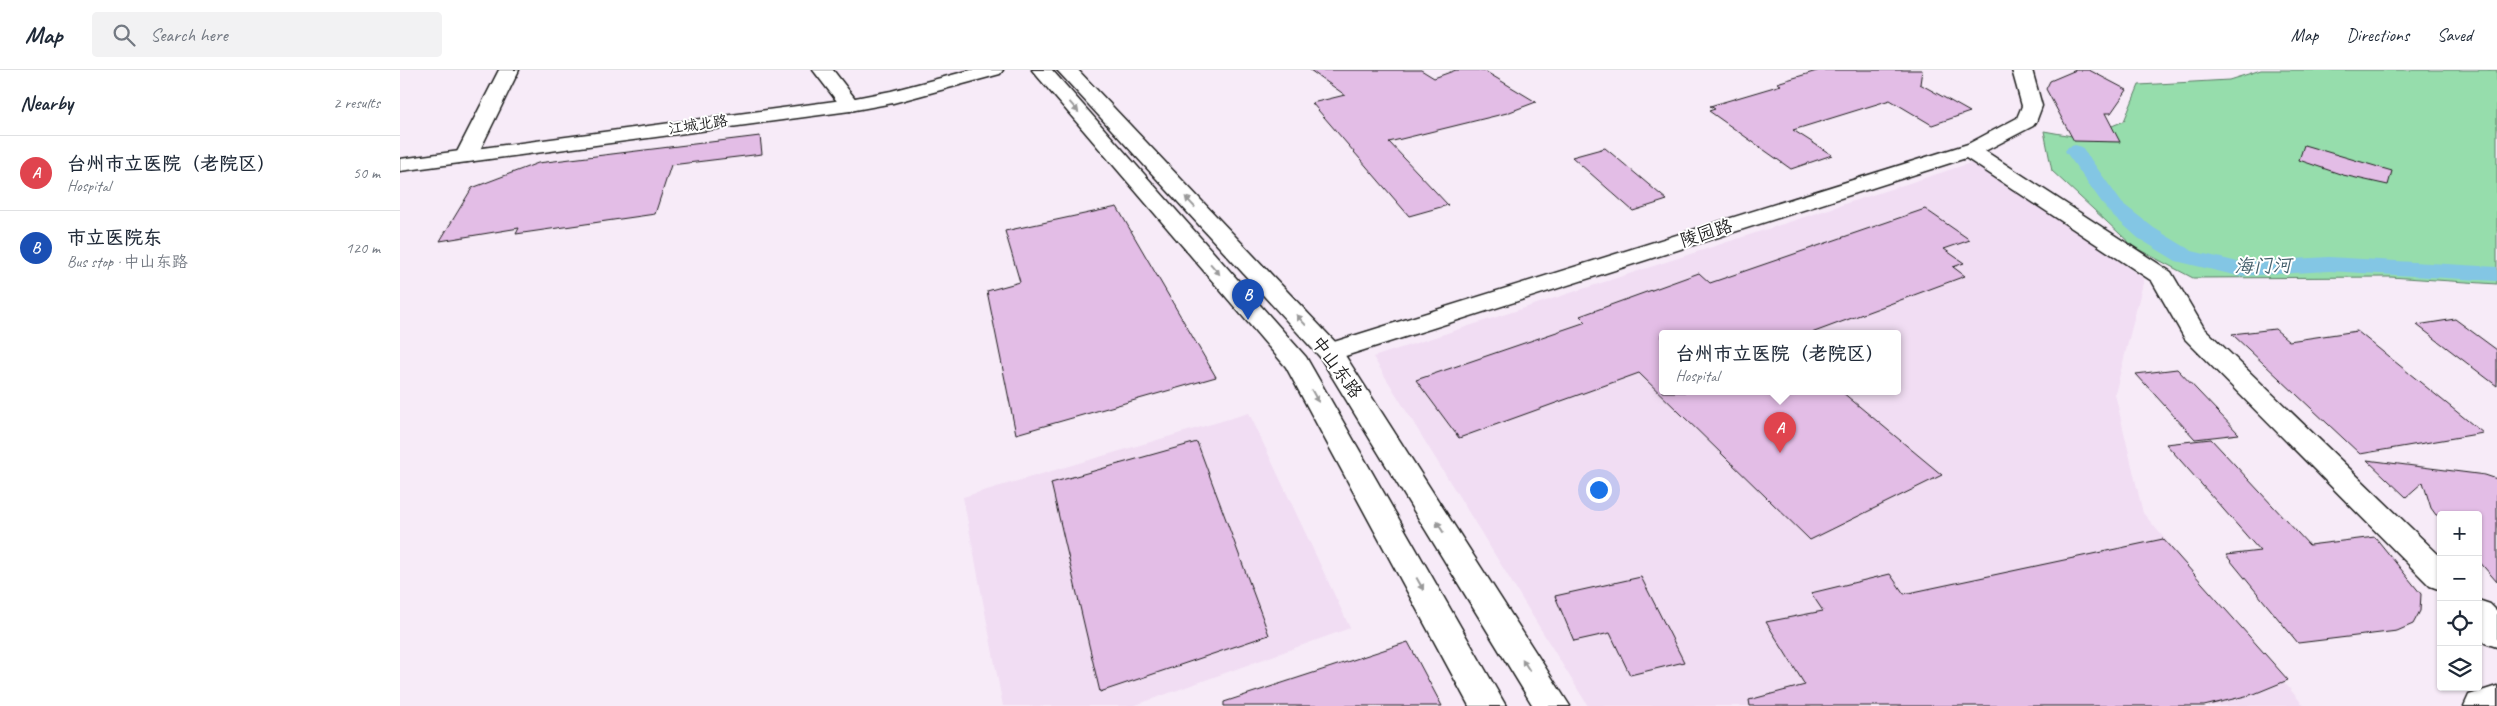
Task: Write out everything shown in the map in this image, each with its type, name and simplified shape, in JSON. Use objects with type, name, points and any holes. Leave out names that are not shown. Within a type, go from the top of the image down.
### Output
[{"type":"main road","points":[[469,151],[509,70]]},
{"type":"main road","points":[[823,70],[846,100]]},
{"type":"main road","name":"江城北路","points":[[846,100],[951,70]]},
{"type":"main road","name":"江城北路","points":[[400,165],[469,151],[846,100],[892,97],[993,70]]},
{"type":"main road","name":"中山东路","points":[[1042,70],[1296,363],[1488,706]]},
{"type":"main road","name":"中山东路","points":[[1067,70],[1330,352],[1552,706]]},
{"type":"main road","name":"陵园路","points":[[1330,352],[1969,150],[2006,134],[2026,122],[2032,106],[2022,70]]},
{"type":"main road","points":[[1969,150],[2162,278],[2194,333],[2437,573]]},
{"type":"main road","name":"江城北路","points":[[400,155],[469,151]]},
{"type":"main road","points":[[2482,618],[2497,633]]},
{"type":"main road","points":[[2482,706],[2497,702]]},
{"type":"shaded area","points":[[1977,161],[2144,279],[2115,394],[2143,513],[2304,706],[1588,706],[1373,357]]},
{"type":"shaded area","points":[[1249,413],[1350,628],[1133,706],[1003,706],[963,497]]},
{"type":"green space","points":[[2261,70],[2497,70],[2497,284],[2390,277],[2193,278],[2134,247],[2052,171],[2044,131],[2083,138],[2124,121],[2139,85],[2229,80]]},
{"type":"building","points":[[1310,70],[1421,70],[1434,78],[1456,70],[1483,70],[1536,102],[1507,113],[1389,142],[1448,205],[1409,216],[1312,103],[1345,95]]},
{"type":"building","points":[[1820,70],[1922,70],[1920,84],[1970,112],[1932,125],[1890,100],[1793,130],[1832,155],[1791,169],[1709,111],[1715,109],[1710,106],[1781,85],[1777,83]]},
{"type":"building","points":[[2076,70],[2089,70],[2127,90],[2111,113],[2105,113],[2120,142],[2074,141],[2046,89],[2050,81]]},
{"type":"building","points":[[760,136],[762,154],[671,165],[655,214],[516,234],[519,228],[440,241],[472,188],[538,163]]},
{"type":"building","points":[[2304,145],[2392,171],[2388,185],[2343,175],[2299,160]]},
{"type":"building","points":[[1605,148],[1667,200],[1633,211],[1572,157]]},
{"type":"building","points":[[1117,207],[1216,377],[1016,434],[987,291],[1020,282],[1005,231]]},
{"type":"building","points":[[1925,209],[1970,240],[1944,249],[1964,263],[1953,267],[1965,276],[1820,330],[1659,330],[1659,393],[1639,373],[1459,438],[1416,380],[1586,322],[1580,316],[1699,273],[1710,283]]},
{"type":"building","points":[[2455,319],[2497,350],[2497,386],[2417,325]]},
{"type":"building","points":[[2275,329],[2289,341],[2357,331],[2483,433],[2360,454],[2232,334]]},
{"type":"building","points":[[2177,369],[2239,434],[2195,439],[2136,374]]},
{"type":"building","points":[[1662,395],[1846,395],[1942,475],[1810,540]]},
{"type":"building","points":[[2211,439],[2309,545],[2375,537],[2421,594],[2420,611],[2413,624],[2397,631],[2298,643],[2226,555],[2260,551],[2166,444]]},
{"type":"building","points":[[1197,442],[1269,635],[1100,692],[1051,483]]},
{"type":"building","points":[[2367,460],[2485,475],[2497,479],[2497,582],[2482,565],[2482,511],[2437,511],[2436,515],[2431,508],[2423,482],[2406,497]]},
{"type":"building","points":[[2163,539],[2288,680],[2254,694],[2204,706],[1750,706],[1749,700],[1805,685],[1766,622],[1823,611],[1811,593],[1890,574],[1904,594]]},
{"type":"building","points":[[1641,577],[1684,662],[1630,675],[1610,633],[1574,641],[1555,596]]},
{"type":"building","points":[[1408,642],[1442,706],[1224,706],[1224,702]]},
{"type":"waterway","name":"海门河","points":[[2075,151],[2115,207],[2146,233],[2184,256],[2238,269],[2329,264],[2497,274]]},
{"type":"place","name":"市立医院东","points":[[1248,320]]},
{"type":"place","name":"台州市立医院（老院区）","points":[[1780,453]]}]
